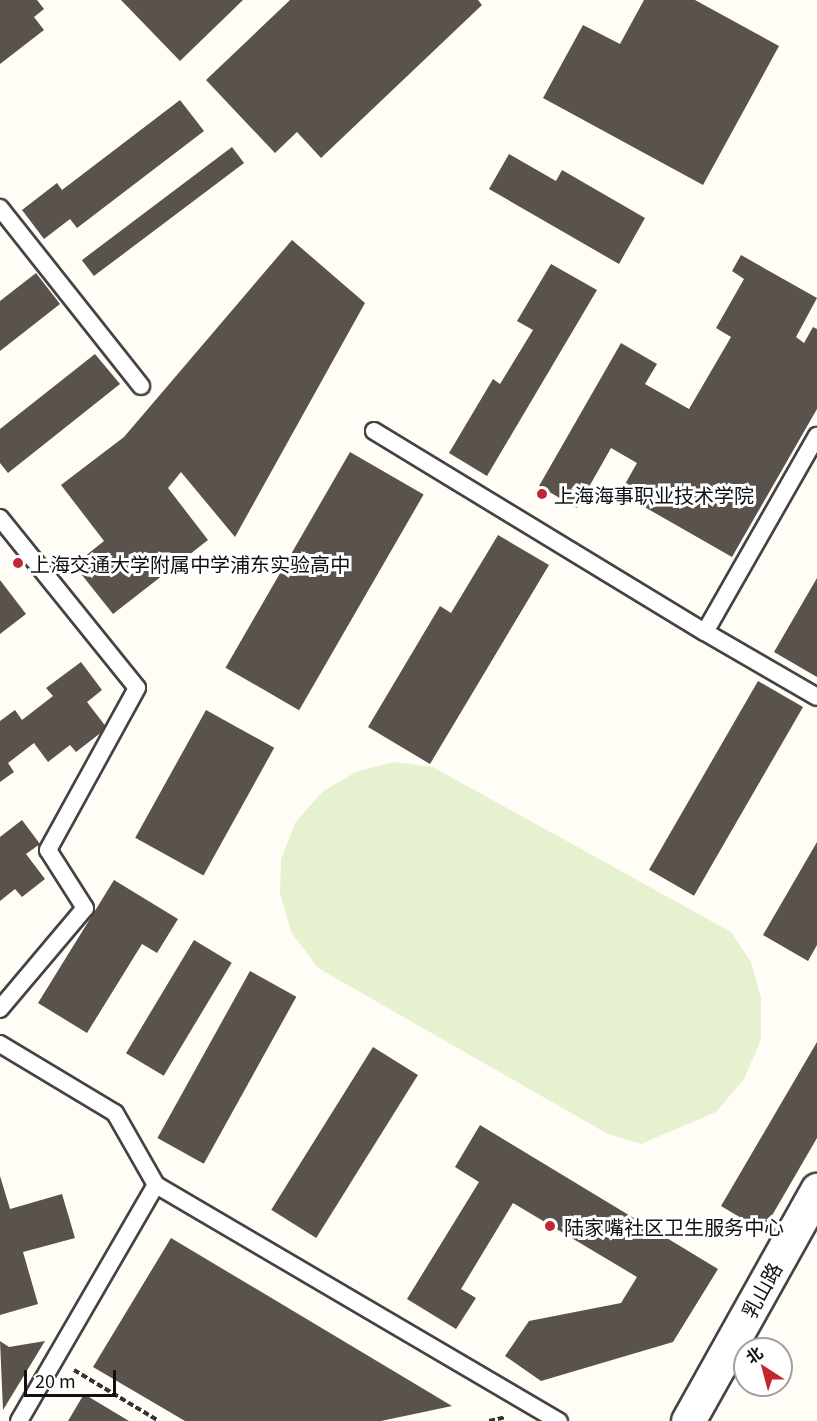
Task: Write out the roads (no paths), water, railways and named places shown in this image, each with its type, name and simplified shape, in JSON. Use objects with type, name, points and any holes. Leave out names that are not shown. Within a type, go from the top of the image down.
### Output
[{"type":"street","name":"乳山路","points":[[688,1421],[817,1190]]},
{"type":"lane","points":[[0,208],[141,386]]},
{"type":"lane","points":[[374,431],[705,632],[817,697]]},
{"type":"lane","points":[[705,632],[816,439]]},
{"type":"lane","points":[[0,519],[137,688],[48,850],[85,908],[0,1009]]},
{"type":"lane","points":[[0,1044],[114,1113],[156,1185],[559,1421]]},
{"type":"lane","points":[[19,1421],[156,1185]]},
{"type":"place","name":"上海海事职业技术学院","points":[[542,494]]},
{"type":"place","name":"上海交通大学附属中学浦东实验高中","points":[[18,563]]},
{"type":"place","name":"陆家嘴社区卫生服务中心","points":[[550,1226]]}]
